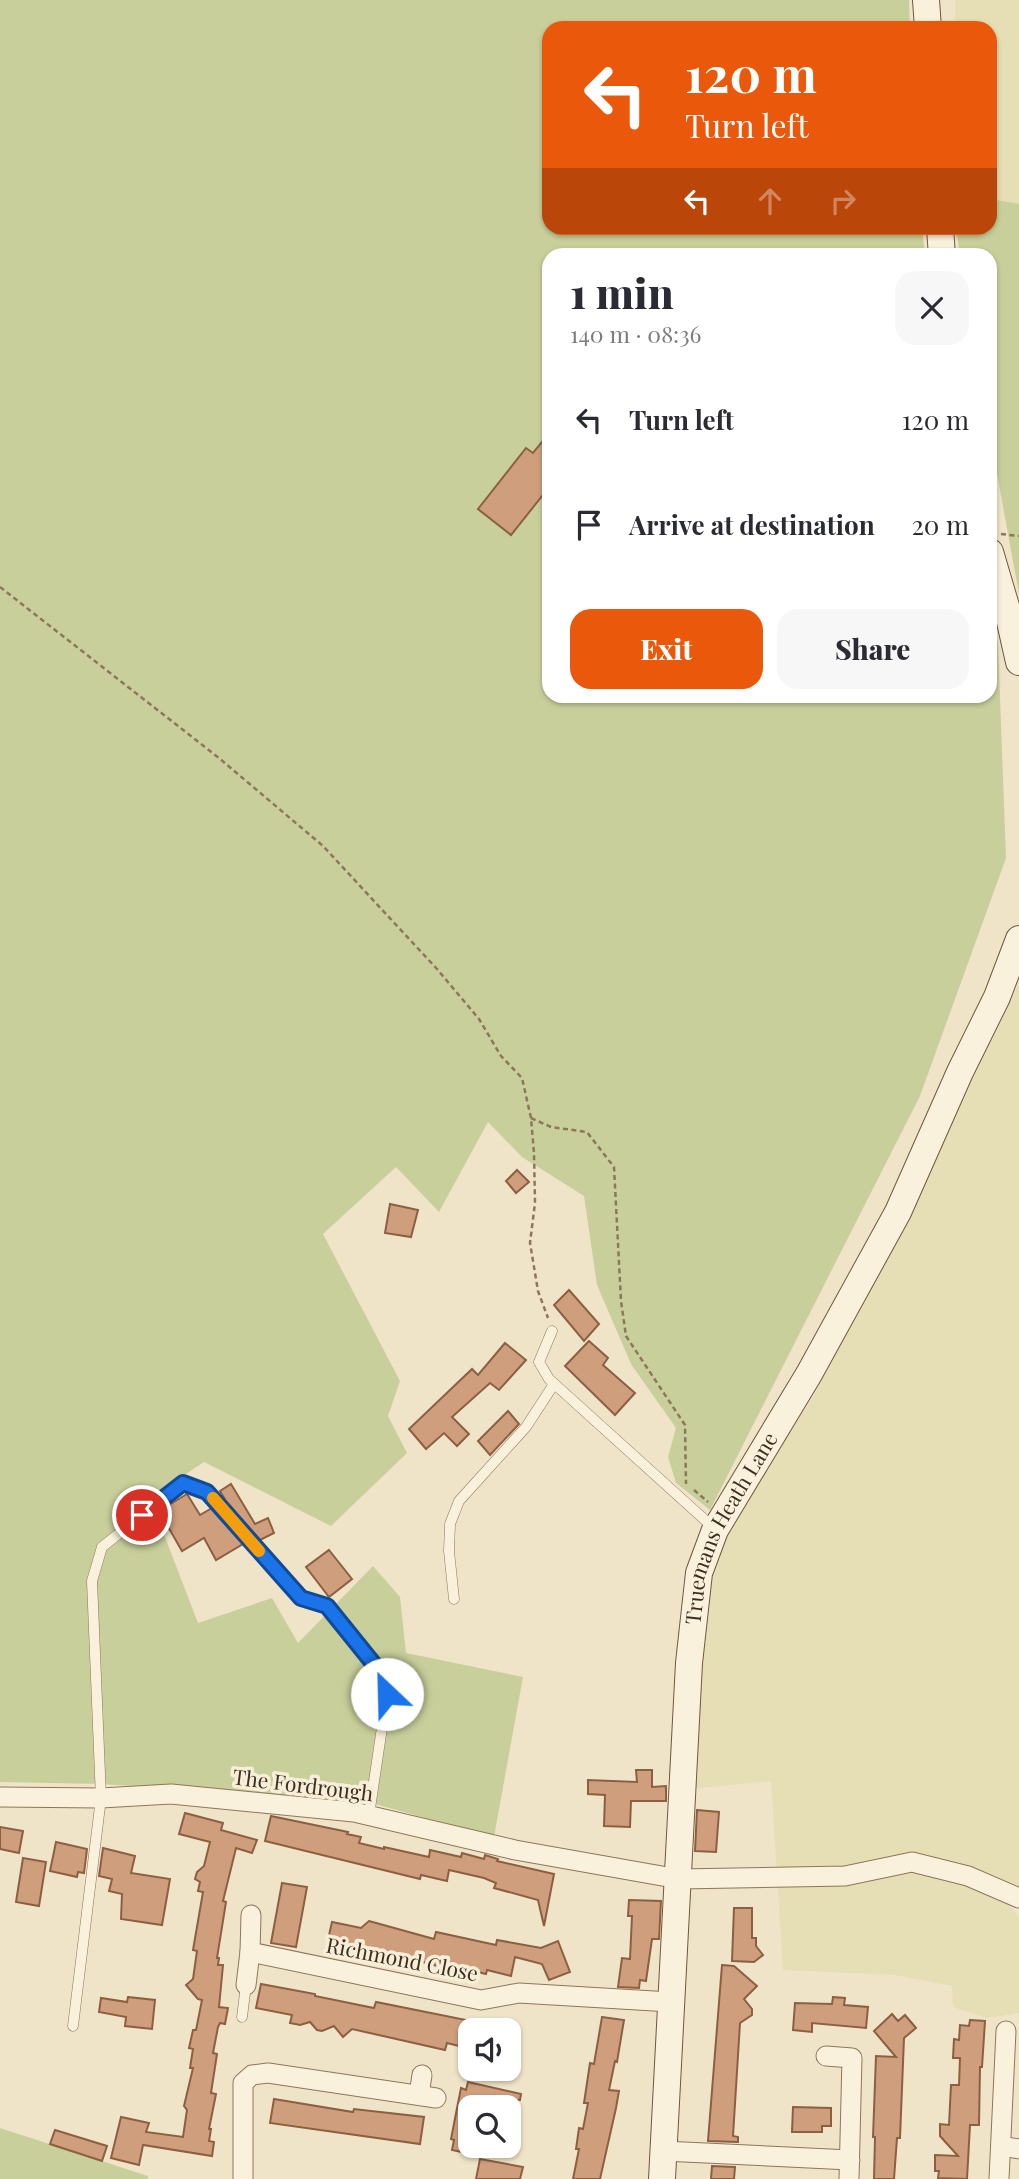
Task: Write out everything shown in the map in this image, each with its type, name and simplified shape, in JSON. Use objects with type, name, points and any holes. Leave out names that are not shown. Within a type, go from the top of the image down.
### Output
[{"type":"street","points":[[926,0],[928,21]]},
{"type":"street","points":[[997,553],[1019,662]]},
{"type":"street","name":"Truemans Heath Lane","points":[[662,2179],[689,1663],[699,1573],[713,1517],[809,1374],[898,1212],[960,1072],[998,996],[1019,939]]},
{"type":"street","name":"The Fordrough","points":[[0,1797],[101,1798],[171,1794],[354,1812],[514,1850],[679,1879],[845,1876],[912,1862],[968,1876],[1019,1898]]},
{"type":"street","points":[[247,1985],[251,1914]]},
{"type":"street","name":"Richmond Close","points":[[250,1952],[481,2000],[519,1993],[671,2002]]},
{"type":"street","points":[[999,2179],[1010,2148],[1006,2031]]},
{"type":"street","points":[[663,2151],[850,2169],[852,2058],[826,2056]]},
{"type":"street","points":[[243,2179],[243,2083],[252,2075],[268,2073],[427,2096],[422,2075]]},
{"type":"lane","points":[[552,1331],[539,1362],[554,1384],[713,1517]]},
{"type":"lane","points":[[454,1599],[449,1551],[450,1524],[459,1501],[526,1427],[554,1384]]},
{"type":"lane","points":[[72,2026],[101,1798],[92,1581],[102,1547],[183,1483],[207,1492],[301,1598],[327,1606],[381,1673],[387,1694],[369,1815]]},
{"type":"lane","points":[[242,2017],[247,1985]]},
{"type":"path","points":[[997,542],[1019,536]]},
{"type":"path","points":[[0,587],[219,758],[323,846],[479,1019],[501,1056],[522,1077],[531,1118],[535,1203],[530,1243],[538,1291],[552,1331]]},
{"type":"path","points":[[531,1118],[549,1126],[587,1132],[614,1167],[621,1301],[626,1336],[685,1425],[685,1484],[713,1517]]},
{"type":"shaded area","points":[[955,0],[1019,0],[1019,204],[997,200],[997,21],[955,21]]},
{"type":"shaded area","points":[[1019,982],[1019,1894],[1004,1898],[1019,1917],[1019,2013],[987,2018],[953,2007],[952,1986],[895,1975],[783,1970],[771,1781],[690,1789],[705,1609],[716,1556],[736,1516],[813,1397],[930,1169]]},
{"type":"green space","points":[[0,0],[909,0],[910,21],[542,21],[542,235],[923,235],[924,248],[542,248],[542,703],[997,703],[997,639],[998,643],[1006,858],[920,1096],[710,1510],[676,1483],[668,1457],[676,1428],[631,1364],[597,1285],[584,1196],[522,1157],[488,1122],[439,1212],[396,1167],[323,1234],[400,1381],[388,1416],[407,1453],[331,1526],[204,1462],[150,1498],[198,1623],[272,1598],[298,1643],[373,1566],[400,1597],[406,1653],[523,1677],[494,1837],[364,1801],[101,1784],[0,1782]]},
{"type":"green space","points":[[997,200],[1019,204],[1019,594],[997,474],[997,248],[959,248],[957,235],[997,235]]},
{"type":"green space","points":[[0,2128],[148,2176],[148,2179],[0,2179]]},
{"type":"building","points":[[542,442],[542,496],[511,535],[478,509],[526,448],[533,453]]},
{"type":"building","points":[[517,1170],[529,1182],[516,1193],[506,1181]]},
{"type":"building","points":[[390,1204],[418,1210],[411,1237],[385,1233]]},
{"type":"building","points":[[569,1290],[599,1324],[584,1341],[554,1305]]},
{"type":"building","points":[[589,1341],[608,1358],[603,1365],[635,1393],[615,1415],[565,1366]]},
{"type":"building","points":[[505,1343],[526,1360],[499,1390],[490,1383],[452,1417],[469,1434],[457,1446],[444,1433],[426,1449],[409,1429],[472,1369],[478,1375]]},
{"type":"building","points":[[508,1411],[519,1424],[490,1455],[478,1441]]},
{"type":"building","points":[[231,1484],[255,1524],[268,1518],[274,1533],[260,1540],[220,1491]]},
{"type":"building","points":[[187,1494],[200,1515],[212,1508],[243,1544],[216,1560],[204,1538],[182,1551],[159,1511]]},
{"type":"building","points":[[329,1550],[352,1579],[329,1597],[306,1567]]},
{"type":"building","points":[[636,1770],[652,1770],[652,1787],[666,1786],[666,1801],[631,1801],[630,1827],[604,1826],[605,1795],[588,1794],[588,1780],[637,1782]]},
{"type":"building","points":[[697,1810],[719,1812],[716,1852],[695,1851]]},
{"type":"building","points":[[185,1813],[223,1823],[221,1830],[257,1840],[252,1853],[236,1848],[223,1901],[226,1902],[217,1958],[218,1965],[223,1965],[219,2007],[228,2008],[225,2024],[220,2023],[218,2027],[213,2053],[217,2054],[211,2093],[216,2094],[209,2129],[209,2141],[214,2142],[212,2156],[143,2145],[139,2165],[111,2158],[121,2117],[149,2123],[146,2132],[183,2137],[187,2110],[184,2106],[193,2068],[190,2068],[193,2049],[189,2048],[202,2000],[186,1985],[193,1979],[197,1951],[193,1950],[203,1892],[198,1891],[200,1882],[195,1879],[197,1872],[204,1866],[210,1842],[179,1834]]},
{"type":"building","points":[[271,1816],[348,1832],[347,1834],[361,1837],[359,1843],[384,1849],[429,1857],[430,1850],[461,1857],[462,1853],[484,1859],[485,1855],[498,1859],[497,1861],[554,1874],[544,1926],[538,1900],[494,1888],[496,1883],[484,1878],[449,1870],[447,1881],[421,1875],[420,1879],[265,1841]]},
{"type":"building","points":[[0,1827],[23,1831],[19,1853],[0,1849]]},
{"type":"building","points":[[56,1842],[87,1849],[84,1873],[78,1872],[77,1877],[50,1871]]},
{"type":"building","points":[[103,1848],[135,1856],[131,1873],[170,1879],[162,1925],[121,1919],[122,1894],[109,1891],[112,1879],[99,1876]]},
{"type":"building","points":[[23,1858],[46,1862],[39,1906],[16,1902]]},
{"type":"building","points":[[282,1883],[307,1887],[296,1947],[271,1943]]},
{"type":"building","points":[[629,1900],[661,1901],[659,1939],[652,1939],[646,1981],[640,1980],[639,1988],[618,1987],[622,1958],[630,1959],[632,1916],[628,1916]]},
{"type":"building","points":[[734,1908],[752,1908],[752,1938],[756,1938],[756,1946],[763,1955],[754,1962],[732,1961]]},
{"type":"building","points":[[369,1921],[434,1939],[436,1932],[496,1945],[497,1940],[541,1948],[558,1941],[570,1972],[549,1980],[542,1964],[515,1957],[511,1976],[487,1970],[486,1974],[461,1968],[460,1972],[381,1951],[380,1955],[327,1944],[332,1922],[361,1928]]},
{"type":"building","points":[[722,1965],[734,1966],[757,1986],[744,1999],[752,2009],[752,2015],[740,2023],[733,2136],[738,2137],[738,2142],[708,2141]]},
{"type":"building","points":[[261,1984],[374,2008],[376,2002],[458,2018],[458,2046],[447,2043],[445,2050],[352,2029],[343,2037],[334,2026],[322,2031],[317,2030],[310,2022],[300,2025],[290,2023],[292,2015],[256,2008]]},
{"type":"building","points":[[128,1997],[155,2000],[152,2029],[125,2026],[126,2017],[99,2012],[101,1998],[127,2002]]},
{"type":"building","points":[[833,1997],[845,1998],[844,2005],[868,2007],[866,2028],[812,2023],[812,2032],[793,2030],[795,2003],[832,2004]]},
{"type":"building","points":[[892,2014],[898,2021],[905,2015],[916,2028],[904,2038],[900,2138],[897,2138],[894,2179],[874,2179],[876,2056],[896,2057],[874,2031]]},
{"type":"building","points":[[602,2017],[624,2020],[609,2090],[619,2091],[616,2108],[600,2179],[573,2179],[579,2149],[576,2149],[579,2128],[583,2129],[588,2103],[584,2103],[590,2063],[594,2064]]},
{"type":"building","points":[[970,2020],[985,2021],[980,2067],[979,2125],[970,2125],[967,2179],[938,2178],[935,2155],[958,2156],[940,2136],[940,2124],[949,2125],[951,2085],[959,2085],[960,2058],[953,2058],[954,2039],[959,2040],[960,2025],[969,2026]]},
{"type":"building","points":[[468,2082],[521,2094],[460,2095],[461,2088],[466,2090]]},
{"type":"building","points":[[274,2099],[353,2112],[354,2109],[424,2117],[420,2144],[270,2123]]},
{"type":"building","points":[[458,2103],[458,2151],[452,2150],[454,2140],[451,2139]]},
{"type":"building","points":[[793,2107],[831,2108],[831,2126],[822,2126],[822,2132],[792,2132]]},
{"type":"building","points":[[55,2130],[107,2146],[102,2161],[50,2144]]},
{"type":"building","points":[[480,2159],[523,2167],[520,2179],[476,2179]]},
{"type":"building","points":[[712,2166],[735,2167],[734,2179],[711,2179]]},
{"type":"slow traffic","points":[[213,1498],[259,1551]]},
{"type":"route","points":[[142,1515],[183,1483],[207,1492],[301,1598],[327,1606],[381,1673],[387,1694]]}]
